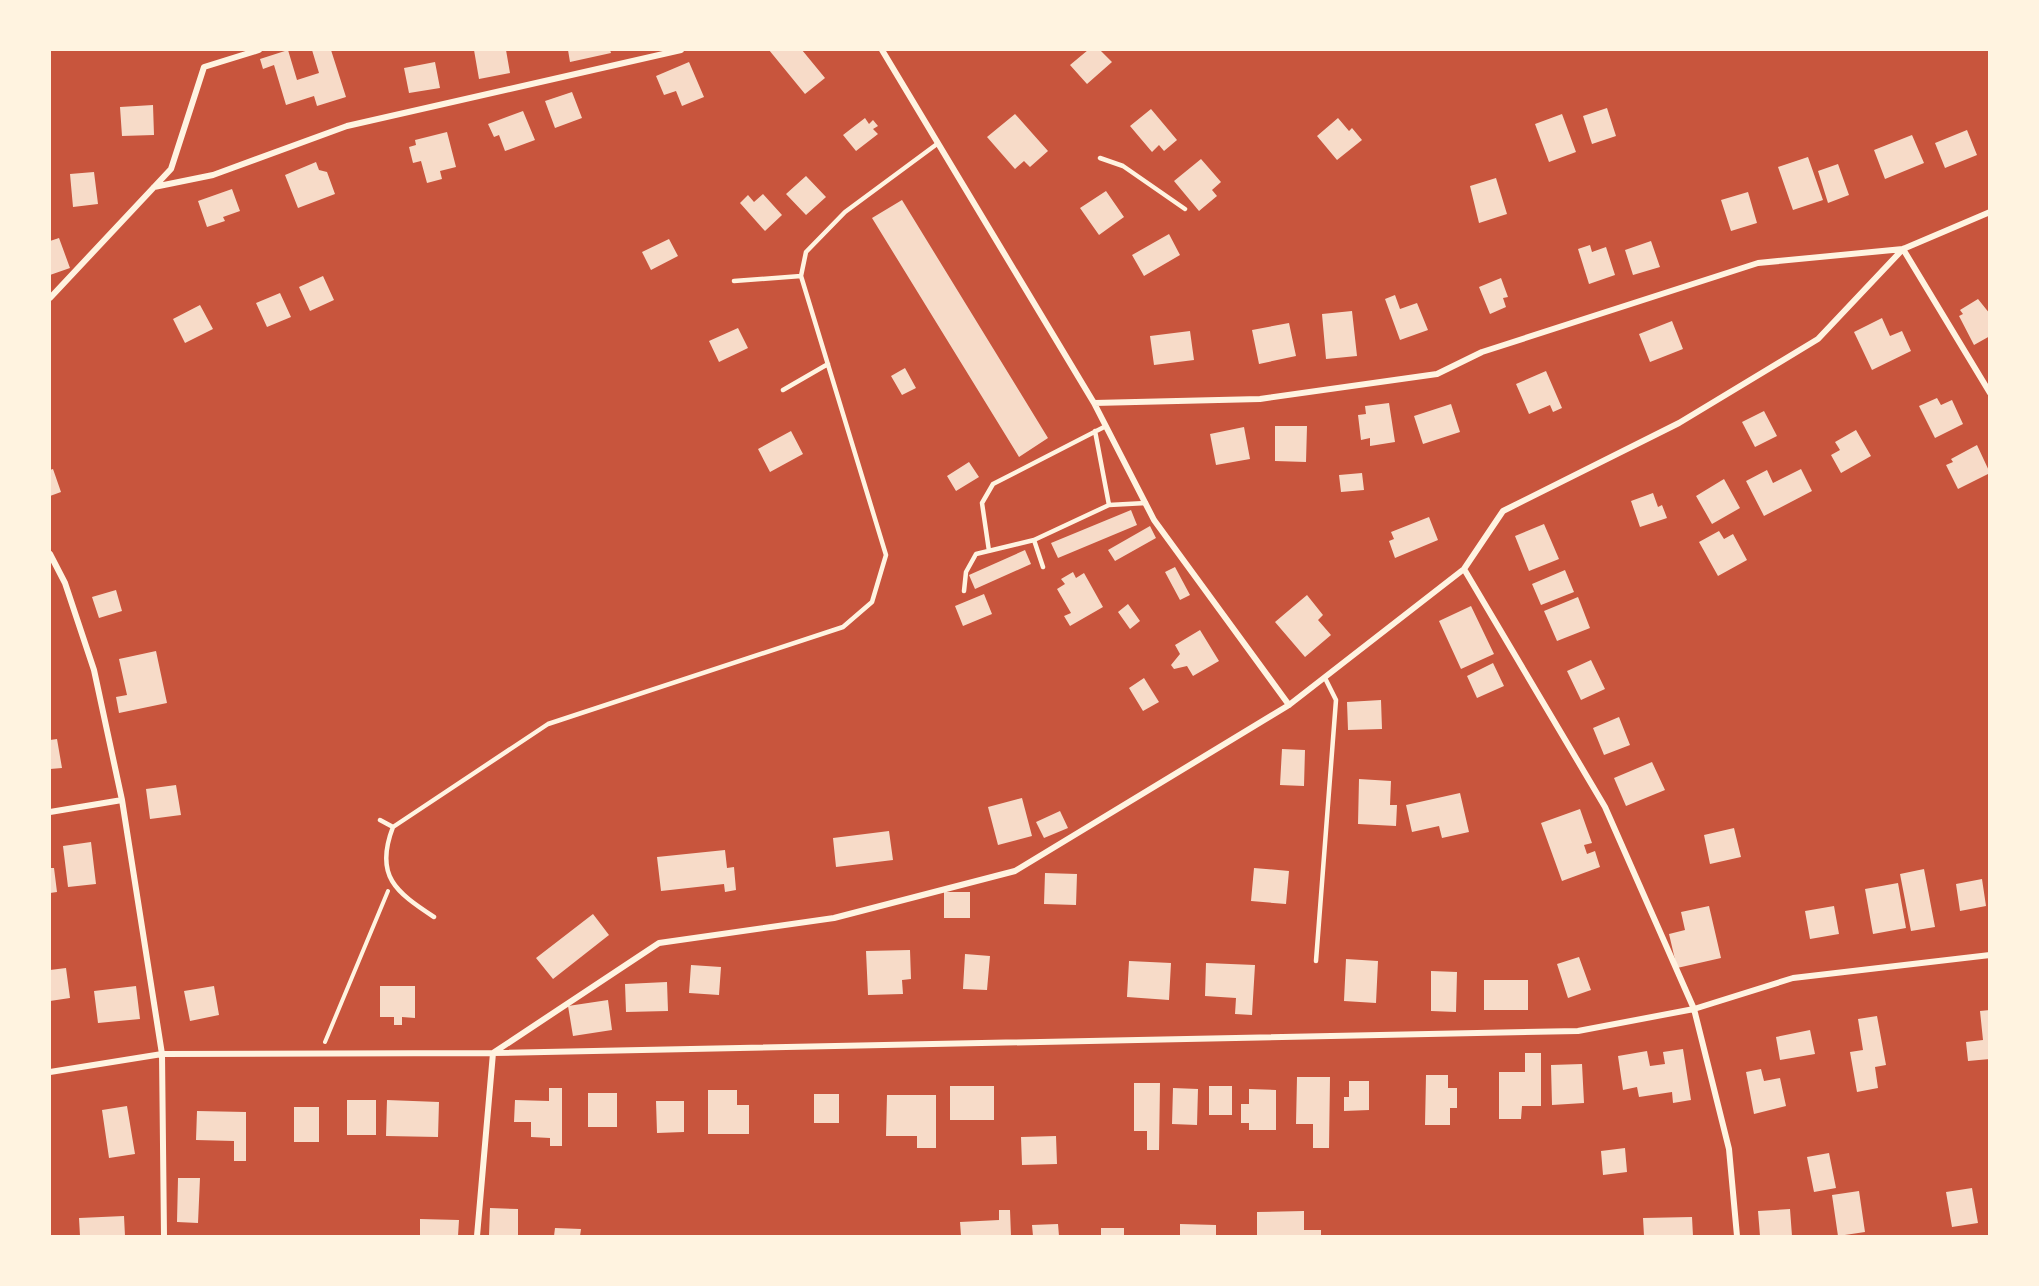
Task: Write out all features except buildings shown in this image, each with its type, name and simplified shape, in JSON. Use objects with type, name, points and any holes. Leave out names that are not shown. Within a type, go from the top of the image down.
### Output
[{"type":"street","points":[[50,298],[171,169],[204,67],[259,50]]},
{"type":"street","points":[[154,187],[213,175],[347,126],[681,50]]},
{"type":"street","points":[[882,50],[1094,404],[1154,520],[1289,705]]},
{"type":"street","points":[[1094,404],[1260,399],[1437,374],[1482,352],[1758,263],[1903,249],[1989,212]]},
{"type":"street","points":[[1903,249],[1989,393]]},
{"type":"street","points":[[493,1053],[659,943],[834,918],[1015,871],[1289,705],[1464,569],[1503,511],[1680,423],[1818,339],[1903,249]]},
{"type":"street","points":[[50,554],[65,584],[94,670],[122,800],[162,1054],[164,1236]]},
{"type":"street","points":[[1464,569],[1605,807],[1694,1009],[1728,1149],[1737,1236]]},
{"type":"street","points":[[50,812],[122,800]]},
{"type":"street","points":[[50,1072],[162,1054],[493,1053],[1578,1031],[1694,1009],[1793,978],[1989,955]]},
{"type":"street","points":[[477,1236],[493,1053]]},
{"type":"lane","points":[[434,917],[396,890],[386,870],[386,846],[393,827],[548,724],[843,627],[872,602],[886,555],[801,276],[806,252],[845,212],[937,144]]},
{"type":"lane","points":[[1100,158],[1123,166],[1185,209]]},
{"type":"lane","points":[[734,281],[801,276]]},
{"type":"lane","points":[[783,390],[828,364]]},
{"type":"lane","points":[[989,551],[982,503],[993,484],[1106,426]]},
{"type":"lane","points":[[1095,431],[1109,505]]},
{"type":"lane","points":[[964,591],[966,572],[976,554],[1034,540],[1109,505],[1146,503]]},
{"type":"lane","points":[[1034,540],[1043,567]]},
{"type":"lane","points":[[1316,961],[1336,700],[1325,678]]},
{"type":"lane","points":[[381,820],[393,827]]},
{"type":"path","points":[[320,1054],[392,881]]}]
